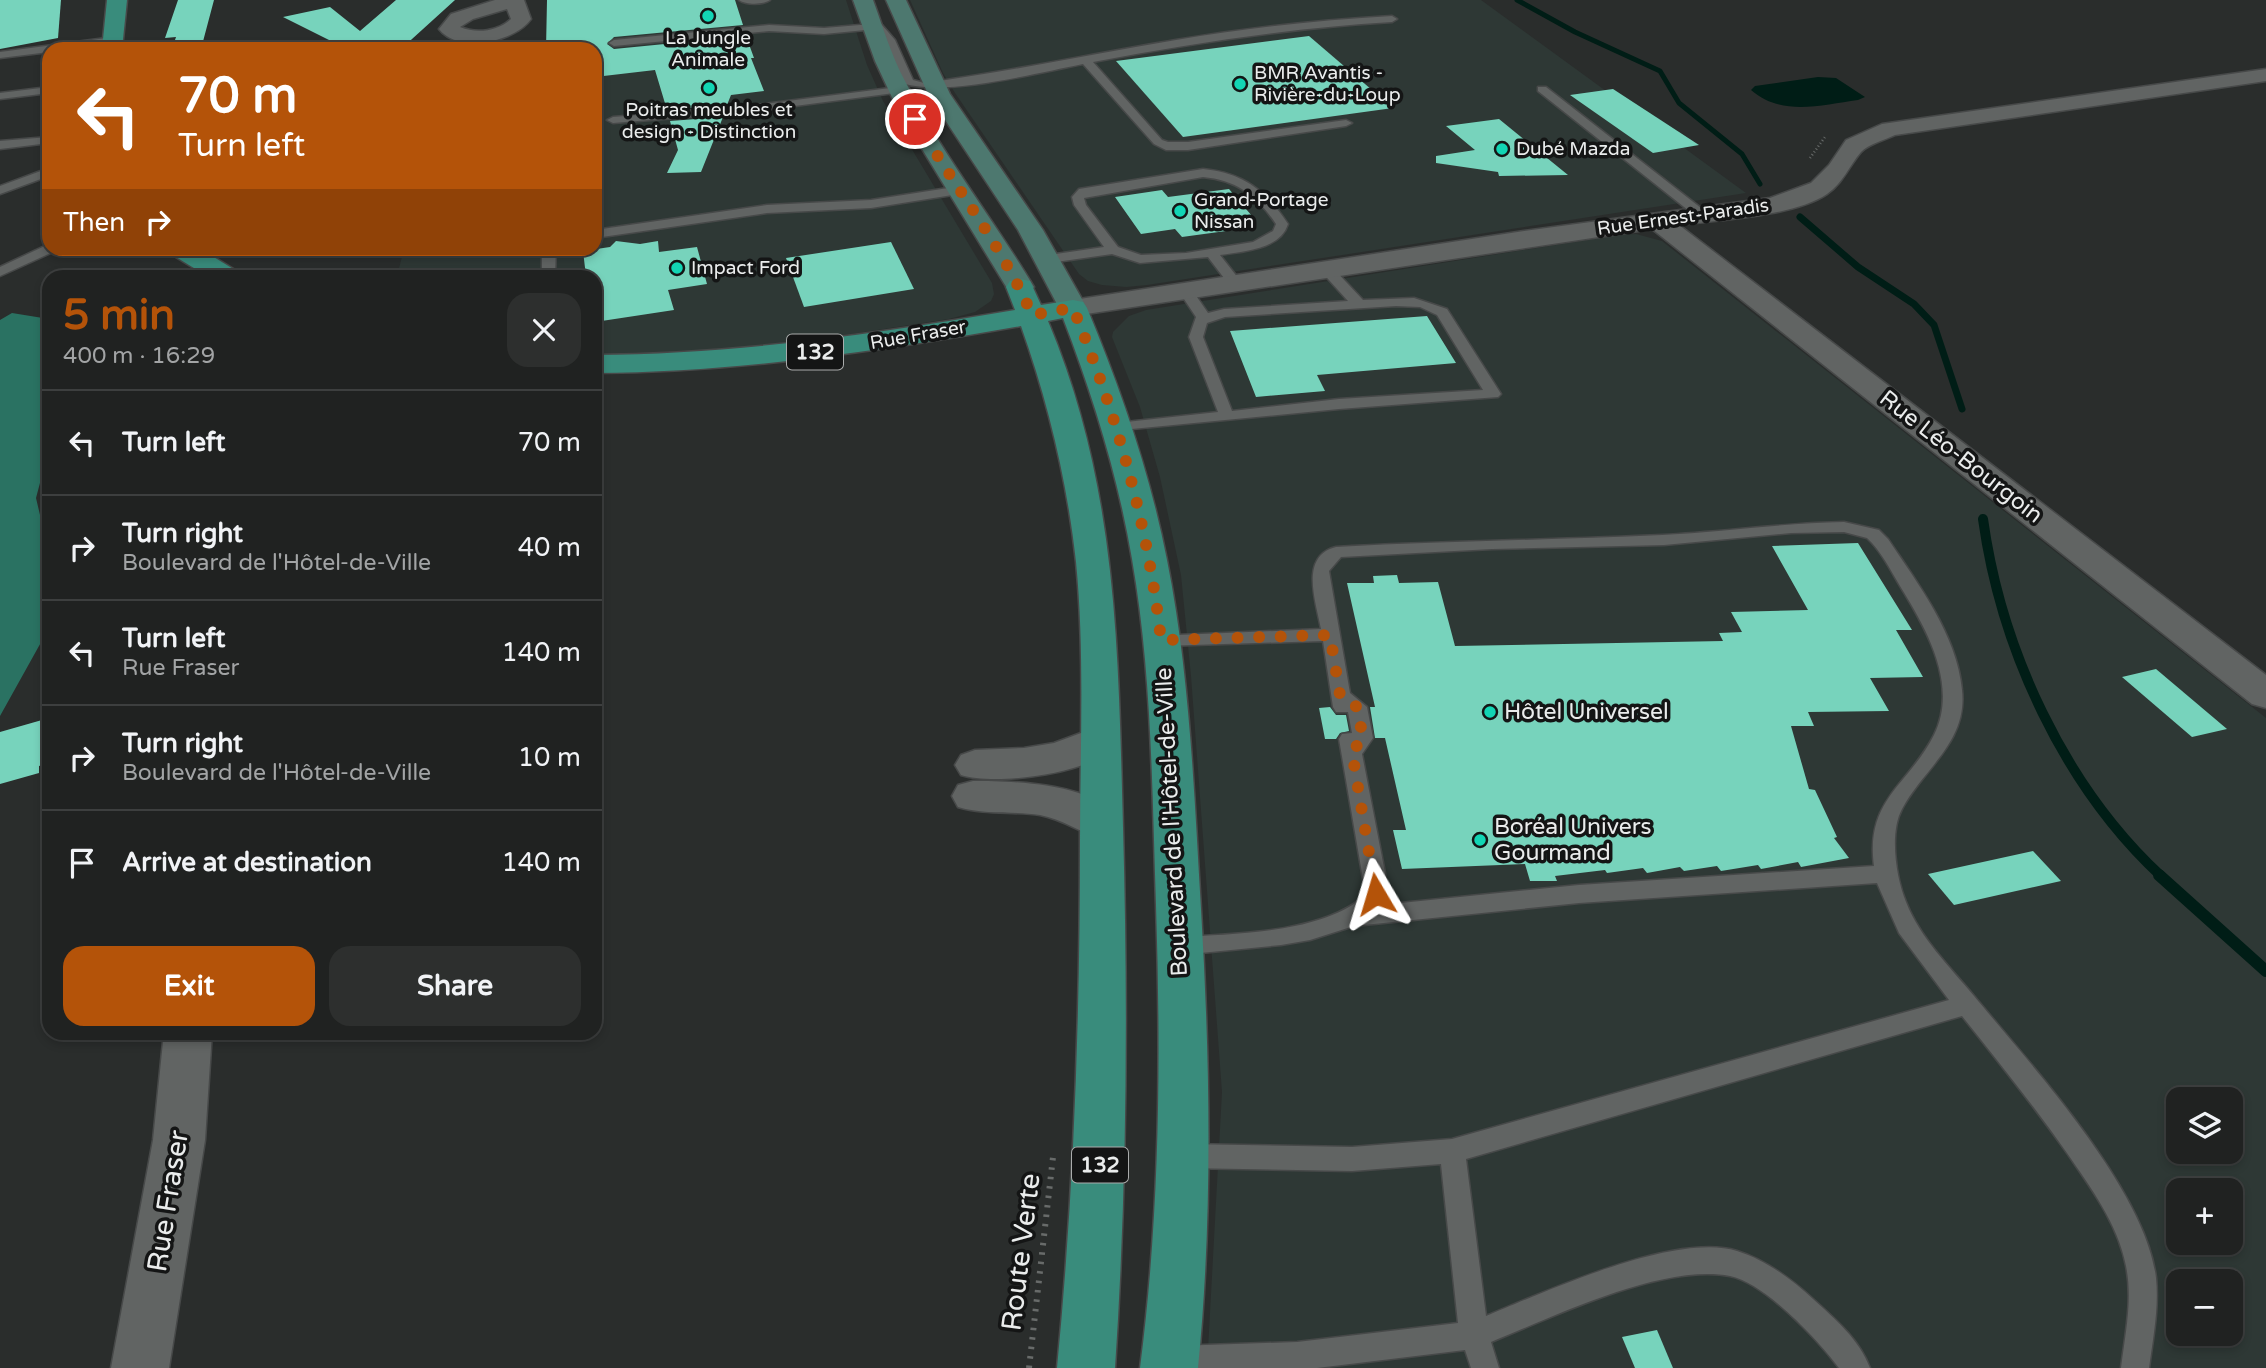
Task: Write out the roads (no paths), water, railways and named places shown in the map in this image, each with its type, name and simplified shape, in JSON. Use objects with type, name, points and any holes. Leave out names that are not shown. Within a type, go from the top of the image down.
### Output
[{"type":"main road","points":[[113,42],[117,0]]},
{"type":"main road","name":"Boulevard de l'Hôtel-de-Ville","points":[[896,0],[934,85],[1049,259],[1073,308],[1118,428],[1149,557],[1161,640],[1180,946],[1183,1156],[1170,1364]]},
{"type":"main road","points":[[868,13],[898,90],[1026,301]]},
{"type":"main road","points":[[193,256],[215,270]]},
{"type":"main road","name":"Rue Fraser","points":[[602,364],[664,364],[788,355],[1026,301],[1073,308]]},
{"type":"main road","name":"132","points":[[1026,301],[1049,360],[1074,444],[1085,498],[1097,603],[1101,823],[1101,1142],[1096,1268],[1086,1368]]},
{"type":"street","name":"Rue Ernest-Paradis","points":[[1073,308],[1772,205],[1807,195],[1831,179],[1853,145],[1890,129],[2266,75]]},
{"type":"street","name":"Rue Léo-Bourgoin","points":[[1656,220],[2266,695]]},
{"type":"street","points":[[1100,740],[1060,758],[974,780],[1080,809],[1101,823]]},
{"type":"street","name":"Rue Fraser","points":[[140,1368],[179,1140],[187,1040]]},
{"type":"lane","points":[[744,0],[765,0]]},
{"type":"lane","points":[[614,43],[769,28],[824,31],[868,13],[890,40],[911,84],[934,85],[1008,75],[1177,43],[1327,23],[1392,19]]},
{"type":"lane","points":[[0,55],[42,51]]},
{"type":"lane","points":[[1085,60],[1158,142],[1166,146],[1188,146],[1346,123]]},
{"type":"lane","points":[[1542,89],[1702,215]]},
{"type":"lane","points":[[613,120],[749,109],[898,90]]},
{"type":"lane","points":[[0,96],[42,91]]},
{"type":"lane","points":[[0,145],[42,141]]},
{"type":"lane","points":[[1049,259],[1113,250],[1140,259],[1211,253],[1257,245],[1279,233],[1282,224],[1248,185],[1234,176],[1218,173],[1083,192],[1078,197],[1080,205],[1113,250]]},
{"type":"lane","points":[[0,190],[42,175]]},
{"type":"lane","points":[[602,233],[768,209],[889,203],[961,190]]},
{"type":"lane","points":[[0,272],[42,252]]},
{"type":"lane","points":[[1211,253],[1235,283]]},
{"type":"lane","points":[[1326,269],[1359,304]]},
{"type":"lane","points":[[1185,290],[1204,318]]},
{"type":"lane","points":[[1118,428],[1227,417],[1339,404],[1493,394],[1442,312],[1433,306],[1419,302],[1359,304],[1224,313],[1204,318],[1197,325],[1196,337],[1227,417]]},
{"type":"lane","points":[[1354,917],[1369,906],[1376,894],[1350,746],[1363,738],[1357,707],[1342,701],[1320,571],[1325,561],[1336,552],[1493,544],[1664,540],[1790,528],[1843,527],[1873,534],[1882,543],[1930,624],[1945,659],[1951,684],[1952,713],[1940,740],[1890,810],[1884,841],[1884,874],[1894,904],[1908,929],[2059,1121],[2108,1190],[2129,1227],[2141,1269],[2135,1368]]},
{"type":"lane","points":[[1161,640],[1330,635]]},
{"type":"lane","points":[[1180,946],[1252,942],[1354,917],[1578,894],[1884,874]]},
{"type":"lane","points":[[1183,1156],[1398,1159],[1452,1150],[1967,1005]]},
{"type":"lane","points":[[1452,1150],[1474,1335],[1485,1368]]},
{"type":"lane","points":[[1170,1364],[1297,1356],[1474,1335],[1601,1283],[1657,1268],[1700,1262],[1734,1263],[1777,1285],[1833,1336],[1856,1368]]},
{"type":"waterway","points":[[1517,0],[1575,32],[1660,71],[1679,103],[1742,154],[1760,184]]},
{"type":"waterway","points":[[1800,217],[1858,267],[1914,304],[1934,325],[1962,409]]},
{"type":"waterway","points":[[1983,519],[2005,617],[2042,712],[2095,801],[2126,840],[2161,876]]},
{"type":"waterway","points":[[2159,875],[2266,971]]},
{"type":"place","name":"La Jungle Animale","points":[[708,16]]},
{"type":"place","name":"BMR Avantis - Rivière-du-Loup","points":[[1240,84]]},
{"type":"place","name":"Poitras meubles et design - Distinction","points":[[709,88]]},
{"type":"place","name":"Dubé Mazda","points":[[1502,149]]},
{"type":"place","name":"Grand-Portage Nissan","points":[[1180,211]]},
{"type":"place","name":"Impact Ford","points":[[677,268]]},
{"type":"place","name":"Hôtel Universel","points":[[1490,712]]},
{"type":"place","name":"Boréal Univers Gourmand","points":[[1480,840]]}]
